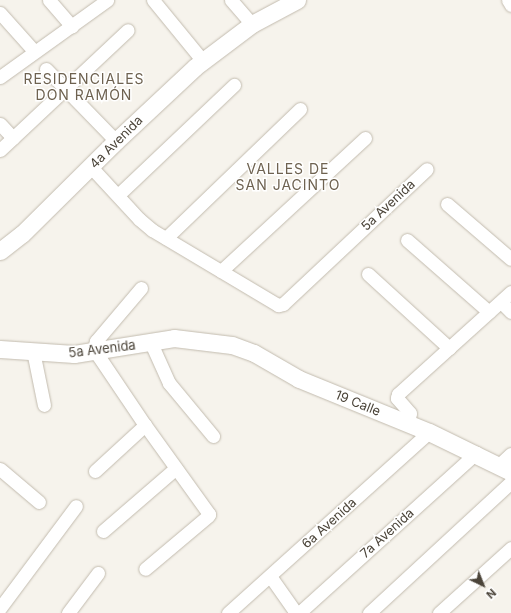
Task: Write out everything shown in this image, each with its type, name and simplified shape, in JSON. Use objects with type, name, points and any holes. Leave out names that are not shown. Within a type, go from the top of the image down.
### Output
[{"type":"street","points":[[49,0],[72,26]]},
{"type":"street","points":[[0,77],[34,51],[72,26],[107,0]]},
{"type":"street","points":[[153,0],[203,61]]},
{"type":"street","points":[[231,0],[252,24]]},
{"type":"street","name":"4a Avenida","points":[[0,251],[22,234],[116,141],[203,61],[252,24],[297,0]]},
{"type":"street","points":[[508,0],[511,5]]},
{"type":"street","points":[[0,13],[34,51]]},
{"type":"street","points":[[0,150],[128,30]]},
{"type":"street","points":[[46,69],[116,141]]},
{"type":"street","points":[[118,195],[234,85]]},
{"type":"street","points":[[166,238],[300,109]]},
{"type":"street","points":[[0,124],[13,138]]},
{"type":"street","points":[[91,167],[139,219],[166,238],[221,271],[365,138]]},
{"type":"street","name":"5a Avenida","points":[[221,271],[278,305],[283,304],[427,169]]},
{"type":"street","points":[[447,204],[511,259]]},
{"type":"street","points":[[407,240],[489,312]]},
{"type":"street","points":[[368,274],[450,348]]},
{"type":"street","points":[[142,288],[96,341],[95,351],[145,425],[209,514],[145,569]]},
{"type":"street","points":[[408,424],[410,413],[397,398],[398,394],[511,292]]},
{"type":"street","points":[[501,302],[511,312]]},
{"type":"street","name":"5a Avenida","points":[[0,349],[74,354],[151,343],[174,338],[203,341]]},
{"type":"street","name":"19 Calle","points":[[203,341],[232,345],[254,353],[299,379],[429,432],[476,453],[507,464]]},
{"type":"street","points":[[151,343],[172,387],[213,436]]},
{"type":"street","points":[[33,351],[44,405]]},
{"type":"street","points":[[95,471],[145,425]]},
{"type":"street","name":"6a Avenida","points":[[228,613],[429,432]]},
{"type":"street","name":"7a Avenida","points":[[298,613],[476,453]]},
{"type":"street","points":[[103,531],[176,468]]},
{"type":"street","points":[[0,469],[39,502]]},
{"type":"street","points":[[368,613],[511,482]]},
{"type":"street","points":[[0,608],[76,506]]},
{"type":"street","points":[[439,613],[511,548]]},
{"type":"street","points":[[68,613],[98,573]]},
{"type":"street","points":[[270,576],[298,613]]},
{"type":"district","name":"RESIDENCIALES DON RAMÓN","points":[[84,88]]},
{"type":"district","name":"VALLES DE SAN JACINTO","points":[[288,178]]}]
